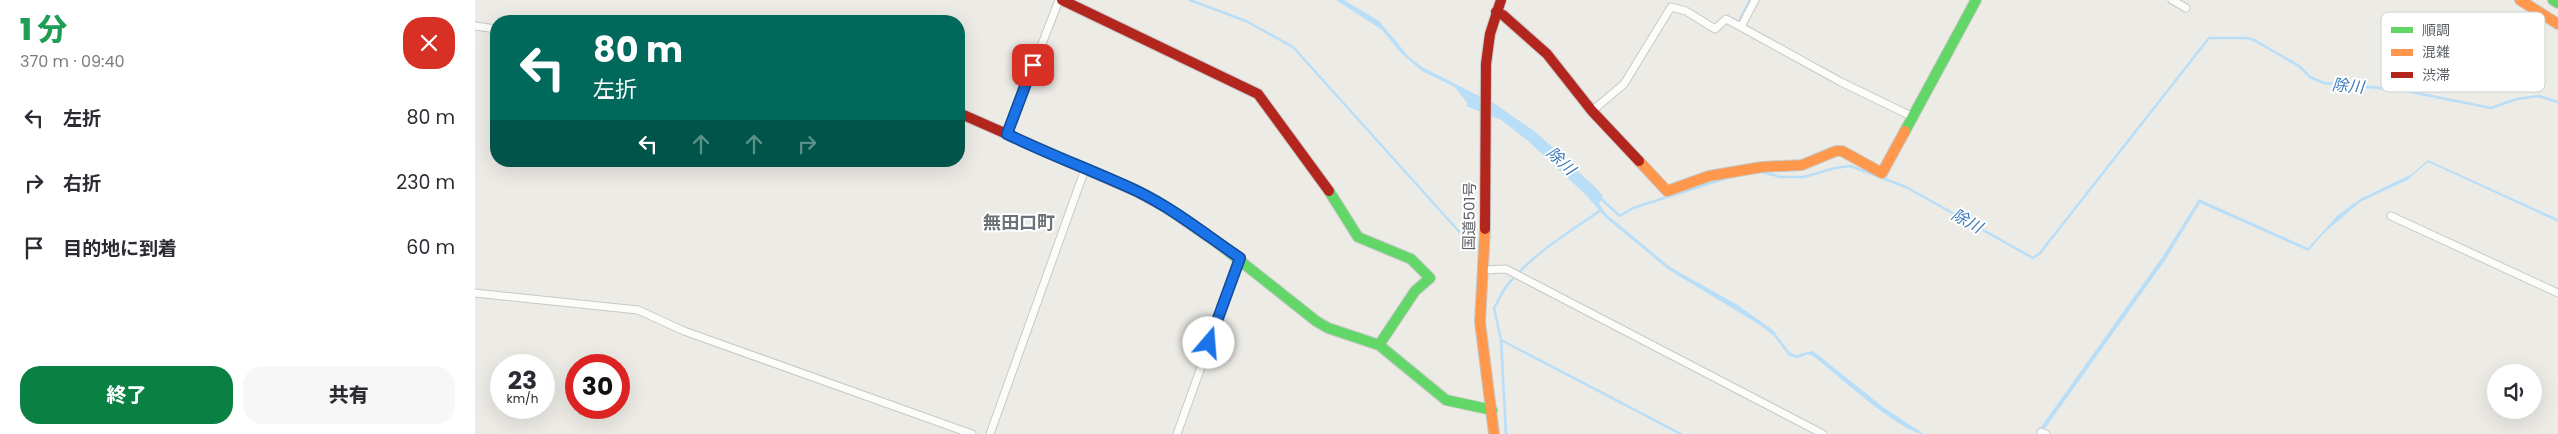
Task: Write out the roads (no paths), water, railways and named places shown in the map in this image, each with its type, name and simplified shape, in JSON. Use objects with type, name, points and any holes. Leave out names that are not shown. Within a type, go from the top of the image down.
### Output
[{"type":"main road","points":[[1060,0],[1259,94],[1335,199],[1358,237],[1411,259],[1430,278],[1415,292],[1379,345]]},
{"type":"main road","name":"国道501号","points":[[1494,434],[1480,322],[1485,227],[1484,95],[1486,64],[1496,12],[1501,0]]},
{"type":"main road","points":[[1496,12],[1503,15],[1547,54],[1592,112],[1667,190],[1709,176],[1737,170],[1802,165],[1836,151],[1842,151],[1882,173],[1976,0]]},
{"type":"main road","points":[[2520,0],[2539,12]]},
{"type":"main road","points":[[2553,0],[2558,3]]},
{"type":"main road","points":[[2545,16],[2558,24]]},
{"type":"main road","points":[[965,116],[1138,192],[1167,208],[1240,258],[1316,321],[1328,328],[1379,345],[1446,400],[1492,410]]},
{"type":"street","points":[[1007,134],[1060,0]]},
{"type":"street","points":[[1741,27],[1755,0]]},
{"type":"street","points":[[2171,0],[2187,8]]},
{"type":"street","points":[[1592,112],[1624,84],[1671,7],[1686,11],[1715,29],[1726,19],[1841,82],[1913,116]]},
{"type":"street","points":[[475,26],[490,28]]},
{"type":"street","points":[[990,434],[1085,169]]},
{"type":"street","points":[[2391,216],[2558,293]]},
{"type":"street","points":[[1177,434],[1240,258]]},
{"type":"street","points":[[1482,270],[1506,269],[1823,434]]},
{"type":"street","points":[[475,293],[638,310],[703,338],[972,434]]},
{"type":"water","points":[[1336,0],[1344,0],[1379,21],[1408,56],[1422,67],[1495,104],[1537,133],[1598,190],[1603,196],[1599,203],[1606,214],[1670,267],[1736,304],[1773,330],[1790,353],[1796,355],[1813,351],[1883,407],[1924,434],[1900,424],[1885,414],[1813,356],[1808,354],[1798,358],[1789,356],[1774,336],[1760,325],[1669,270],[1606,218],[1586,195],[1527,140],[1501,120],[1466,106],[1468,104],[1455,87],[1422,71],[1401,53],[1382,30]]},
{"type":"water","points":[[2428,160],[2558,219],[2558,222],[2428,162],[2407,180],[2360,202],[2324,233],[2308,251],[2200,203],[2166,259],[2041,434],[2036,434],[2163,256],[2199,199],[2308,248],[2337,216],[2360,199],[2412,174]]},
{"type":"waterway","points":[[1190,0],[1246,21],[1293,47],[1472,246]]},
{"type":"waterway","points":[[1740,19],[1750,0]]},
{"type":"waterway","name":"除川","points":[[1762,172],[1781,177],[1804,177],[1835,168],[1850,166],[1906,187],[2033,258],[2040,253],[2209,38],[2247,38],[2254,40],[2299,66],[2310,77],[2324,83],[2381,88]]},
{"type":"waterway","name":"除川","points":[[2411,92],[2491,108],[2517,99],[2539,96],[2558,102]]},
{"type":"waterway","name":"除川","points":[[1600,198],[1620,216],[1633,208],[1730,177]]},
{"type":"waterway","points":[[1506,434],[1501,340],[1494,308],[1503,291],[1530,261],[1601,210]]},
{"type":"waterway","points":[[1501,340],[1681,434]]},
{"type":"district","name":"無田口町","points":[[1019,222]]}]
